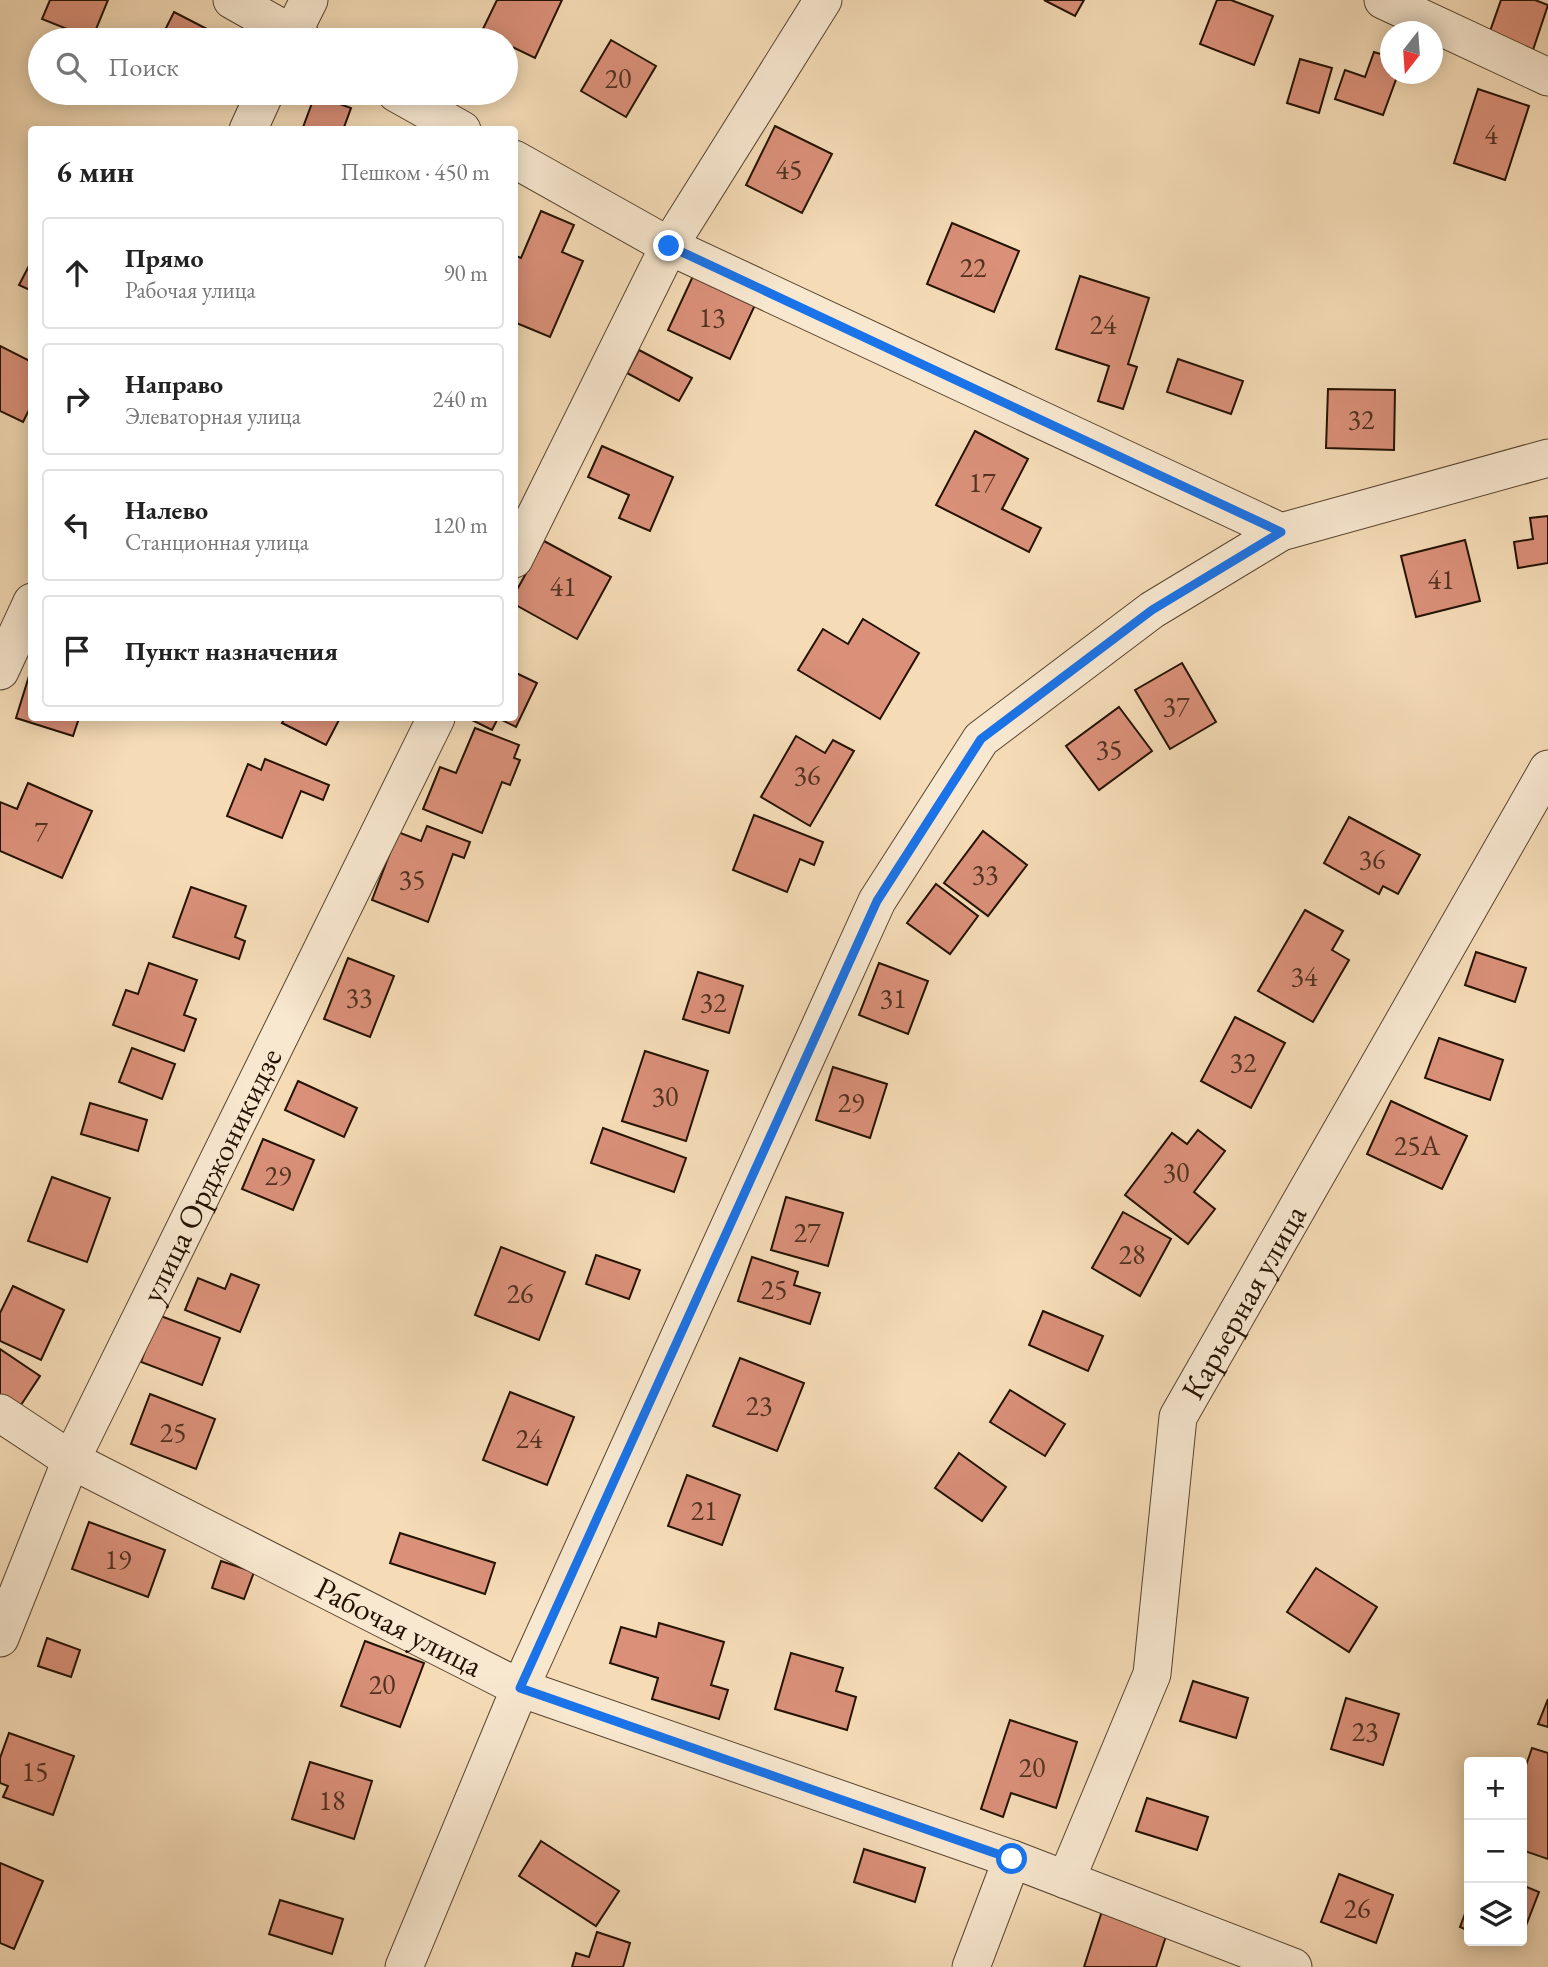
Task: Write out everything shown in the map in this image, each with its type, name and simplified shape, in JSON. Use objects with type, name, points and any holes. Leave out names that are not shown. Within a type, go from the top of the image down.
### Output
[{"type":"street","points":[[232,0],[278,28]]},
{"type":"street","points":[[298,28],[309,0]]},
{"type":"street","points":[[518,551],[669,246],[823,0]]},
{"type":"street","points":[[1383,0],[1548,77]]},
{"type":"street","points":[[250,126],[259,105]]},
{"type":"street","points":[[417,105],[455,126]]},
{"type":"street","points":[[518,161],[669,246],[1281,532]]},
{"type":"street","points":[[404,1967],[520,1688],[877,901],[981,739],[1152,610],[1281,532],[1548,458]]},
{"type":"street","points":[[0,671],[28,611]]},
{"type":"street","name":"улица Орджоникидзе","points":[[0,1638],[71,1460],[435,721]]},
{"type":"street","name":"Карьерная улица","points":[[1066,1880],[1152,1674],[1178,1417],[1548,769]]},
{"type":"street","name":"Рабочая улица","points":[[0,1413],[71,1460],[520,1688],[1012,1859],[1293,1967]]},
{"type":"street","points":[[971,1967],[1012,1859]]},
{"type":"building","points":[[50,0],[108,0],[97,28],[64,28],[42,19]]},
{"type":"building","points":[[497,0],[562,0],[535,58],[518,50],[518,28],[483,28]]},
{"type":"building","points":[[1044,0],[1084,0],[1075,16]]},
{"type":"building","points":[[1217,0],[1231,0],[1273,16],[1254,65],[1200,44]]},
{"type":"building","points":[[1501,0],[1535,0],[1548,5],[1532,53],[1488,37]]},
{"type":"building","points":[[174,12],[205,28],[166,28]]},
{"type":"building","points":[[611,40],[656,66],[626,117],[581,91]]},
{"type":"building","points":[[1374,52],[1380,54],[1380,84],[1394,84],[1383,115],[1335,99],[1345,70],[1365,77]]},
{"type":"building","points":[[1300,59],[1332,68],[1319,113],[1287,103]]},
{"type":"building","points":[[1478,89],[1529,106],[1505,180],[1454,163]]},
{"type":"building","points":[[311,105],[343,105],[351,108],[344,126],[303,126]]},
{"type":"building","points":[[775,126],[832,154],[802,213],[746,185]]},
{"type":"building","points":[[541,211],[574,225],[562,252],[583,261],[550,337],[518,324],[518,257],[521,258]]},
{"type":"building","points":[[952,223],[1019,251],[994,312],[927,284]]},
{"type":"building","points":[[28,268],[28,289],[19,285]]},
{"type":"building","points":[[693,276],[755,305],[730,359],[668,330]]},
{"type":"building","points":[[1080,276],[1149,298],[1128,364],[1137,367],[1123,409],[1098,401],[1109,366],[1056,349]]},
{"type":"building","points":[[0,346],[28,360],[28,412],[23,422],[0,411]]},
{"type":"building","points":[[639,350],[692,378],[679,401],[627,373]]},
{"type":"building","points":[[1178,359],[1243,381],[1231,414],[1167,392]]},
{"type":"building","points":[[1328,389],[1395,390],[1394,450],[1326,448]]},
{"type":"building","points":[[975,431],[1028,459],[1002,509],[1041,528],[1029,552],[936,505]]},
{"type":"building","points":[[602,446],[673,477],[650,531],[619,518],[629,495],[588,477]]},
{"type":"building","points":[[1548,516],[1548,563],[1518,568],[1514,542],[1533,539],[1530,518]]},
{"type":"building","points":[[1465,540],[1480,601],[1416,617],[1401,556]]},
{"type":"building","points":[[544,541],[611,577],[577,639],[518,606],[518,588]]},
{"type":"building","points":[[863,619],[919,653],[880,719],[798,670],[823,629],[848,644]]},
{"type":"building","points":[[1182,663],[1216,722],[1170,749],[1135,690]]},
{"type":"building","points":[[518,674],[537,683],[516,727],[504,721],[518,721]]},
{"type":"building","points":[[28,679],[28,721],[78,721],[73,736],[16,718]]},
{"type":"building","points":[[1119,707],[1152,751],[1099,790],[1066,746]]},
{"type":"building","points":[[283,721],[338,721],[326,745],[282,723]]},
{"type":"building","points":[[474,721],[496,721],[492,730]]},
{"type":"building","points":[[475,728],[519,745],[514,758],[520,760],[510,785],[502,782],[482,833],[423,809],[440,767],[456,773]]},
{"type":"building","points":[[796,736],[825,753],[833,740],[854,751],[810,826],[761,797]]},
{"type":"building","points":[[265,759],[329,785],[323,800],[301,791],[282,838],[227,816],[248,764],[261,770]]},
{"type":"building","points":[[28,783],[92,811],[62,878],[0,851],[0,802],[17,809]]},
{"type":"building","points":[[754,815],[823,842],[814,865],[800,859],[787,892],[733,870]]},
{"type":"building","points":[[1349,817],[1420,855],[1398,894],[1383,886],[1379,894],[1324,863]]},
{"type":"building","points":[[427,826],[470,842],[464,858],[453,854],[428,922],[372,900],[398,832],[421,841]]},
{"type":"building","points":[[983,831],[1027,865],[988,916],[944,883]]},
{"type":"building","points":[[936,884],[978,916],[950,954],[907,923]]},
{"type":"building","points":[[191,887],[246,906],[235,937],[245,941],[239,959],[173,937]]},
{"type":"building","points":[[1305,910],[1343,931],[1332,950],[1349,960],[1313,1022],[1258,991]]},
{"type":"building","points":[[1476,952],[1526,968],[1515,1002],[1465,985]]},
{"type":"building","points":[[348,958],[394,976],[370,1037],[324,1019]]},
{"type":"building","points":[[149,963],[197,980],[184,1015],[196,1019],[184,1051],[113,1025],[126,990],[138,994]]},
{"type":"building","points":[[879,963],[928,981],[908,1034],[859,1015]]},
{"type":"building","points":[[698,972],[743,986],[729,1033],[683,1019]]},
{"type":"building","points":[[1235,1017],[1285,1043],[1251,1108],[1201,1081]]},
{"type":"building","points":[[1439,1038],[1503,1060],[1490,1100],[1425,1078]]},
{"type":"building","points":[[132,1048],[175,1064],[162,1099],[119,1082]]},
{"type":"building","points":[[645,1051],[708,1071],[686,1141],[622,1121]]},
{"type":"building","points":[[833,1067],[887,1084],[870,1138],[816,1120]]},
{"type":"building","points":[[298,1081],[357,1108],[344,1137],[285,1110]]},
{"type":"building","points":[[1391,1101],[1467,1136],[1442,1189],[1367,1154]]},
{"type":"building","points":[[90,1103],[147,1120],[138,1151],[81,1134]]},
{"type":"building","points":[[603,1128],[686,1158],[674,1192],[591,1163]]},
{"type":"building","points":[[1198,1130],[1225,1151],[1194,1192],[1215,1209],[1188,1244],[1125,1195],[1172,1133],[1187,1144]]},
{"type":"building","points":[[263,1139],[314,1160],[293,1210],[242,1189]]},
{"type":"building","points":[[52,1177],[110,1198],[87,1262],[28,1241]]},
{"type":"building","points":[[786,1197],[843,1213],[828,1266],[771,1250]]},
{"type":"building","points":[[1123,1212],[1171,1239],[1140,1296],[1092,1268]]},
{"type":"building","points":[[501,1247],[565,1272],[539,1340],[475,1315]]},
{"type":"building","points":[[596,1255],[640,1270],[629,1299],[586,1284]]},
{"type":"building","points":[[752,1257],[798,1272],[794,1285],[820,1293],[810,1324],[738,1301]]},
{"type":"building","points":[[231,1274],[259,1285],[240,1332],[185,1310],[198,1278],[225,1289]]},
{"type":"building","points":[[13,1286],[64,1310],[41,1360],[0,1341],[0,1313]]},
{"type":"building","points":[[1043,1311],[1103,1336],[1088,1371],[1029,1345]]},
{"type":"building","points":[[158,1315],[220,1338],[202,1385],[141,1362]]},
{"type":"building","points":[[0,1349],[40,1376],[19,1408],[0,1396]]},
{"type":"building","points":[[740,1358],[804,1383],[777,1451],[713,1426]]},
{"type":"building","points":[[1010,1390],[1065,1424],[1045,1456],[990,1422]]},
{"type":"building","points":[[510,1392],[574,1417],[547,1485],[483,1460]]},
{"type":"building","points":[[150,1394],[215,1419],[196,1469],[131,1444]]},
{"type":"building","points":[[959,1453],[1006,1487],[982,1521],[935,1488]]},
{"type":"building","points":[[687,1475],[740,1495],[722,1545],[668,1526]]},
{"type":"building","points":[[89,1522],[165,1550],[148,1597],[72,1569]]},
{"type":"building","points":[[400,1533],[495,1563],[485,1594],[390,1563]]},
{"type":"building","points":[[221,1561],[254,1572],[244,1599],[212,1588]]},
{"type":"building","points":[[1316,1568],[1377,1607],[1349,1652],[1287,1612]]},
{"type":"building","points":[[659,1623],[724,1642],[711,1685],[728,1690],[719,1719],[652,1699],[658,1678],[610,1663],[621,1627],[656,1637]]},
{"type":"building","points":[[47,1638],[80,1650],[71,1677],[38,1666]]},
{"type":"building","points":[[365,1641],[424,1663],[400,1727],[341,1706]]},
{"type":"building","points":[[791,1653],[843,1668],[836,1691],[856,1697],[847,1730],[775,1709]]},
{"type":"building","points":[[1193,1681],[1248,1698],[1236,1738],[1180,1721]]},
{"type":"building","points":[[1346,1698],[1399,1714],[1383,1765],[1331,1749]]},
{"type":"building","points":[[1548,1699],[1548,1727],[1538,1724]]},
{"type":"building","points":[[1010,1720],[1077,1742],[1056,1808],[1011,1793],[1003,1817],[981,1809]]},
{"type":"building","points":[[9,1733],[74,1756],[53,1815],[3,1797],[8,1786],[0,1783],[0,1758]]},
{"type":"building","points":[[1532,1748],[1548,1753],[1548,1859],[1527,1852],[1527,1762]]},
{"type":"building","points":[[310,1762],[372,1781],[354,1839],[292,1819]]},
{"type":"building","points":[[1147,1798],[1208,1817],[1197,1850],[1136,1831]]},
{"type":"building","points":[[541,1841],[619,1891],[596,1926],[519,1876]]},
{"type":"building","points":[[864,1849],[925,1868],[915,1902],[854,1882]]},
{"type":"building","points":[[0,1863],[43,1881],[14,1949],[0,1943]]},
{"type":"building","points":[[1339,1874],[1393,1895],[1376,1943],[1321,1922]]},
{"type":"building","points":[[1527,1887],[1539,1892],[1527,1923]]},
{"type":"building","points":[[280,1900],[343,1919],[332,1954],[269,1934]]},
{"type":"building","points":[[1102,1911],[1167,1933],[1156,1967],[1084,1967]]},
{"type":"building","points":[[597,1932],[630,1943],[623,1967],[572,1967],[576,1953],[589,1957]]},
{"type":"route","points":[[669,246],[1281,532],[1152,610],[981,739],[877,901],[520,1688],[1012,1859]]}]
